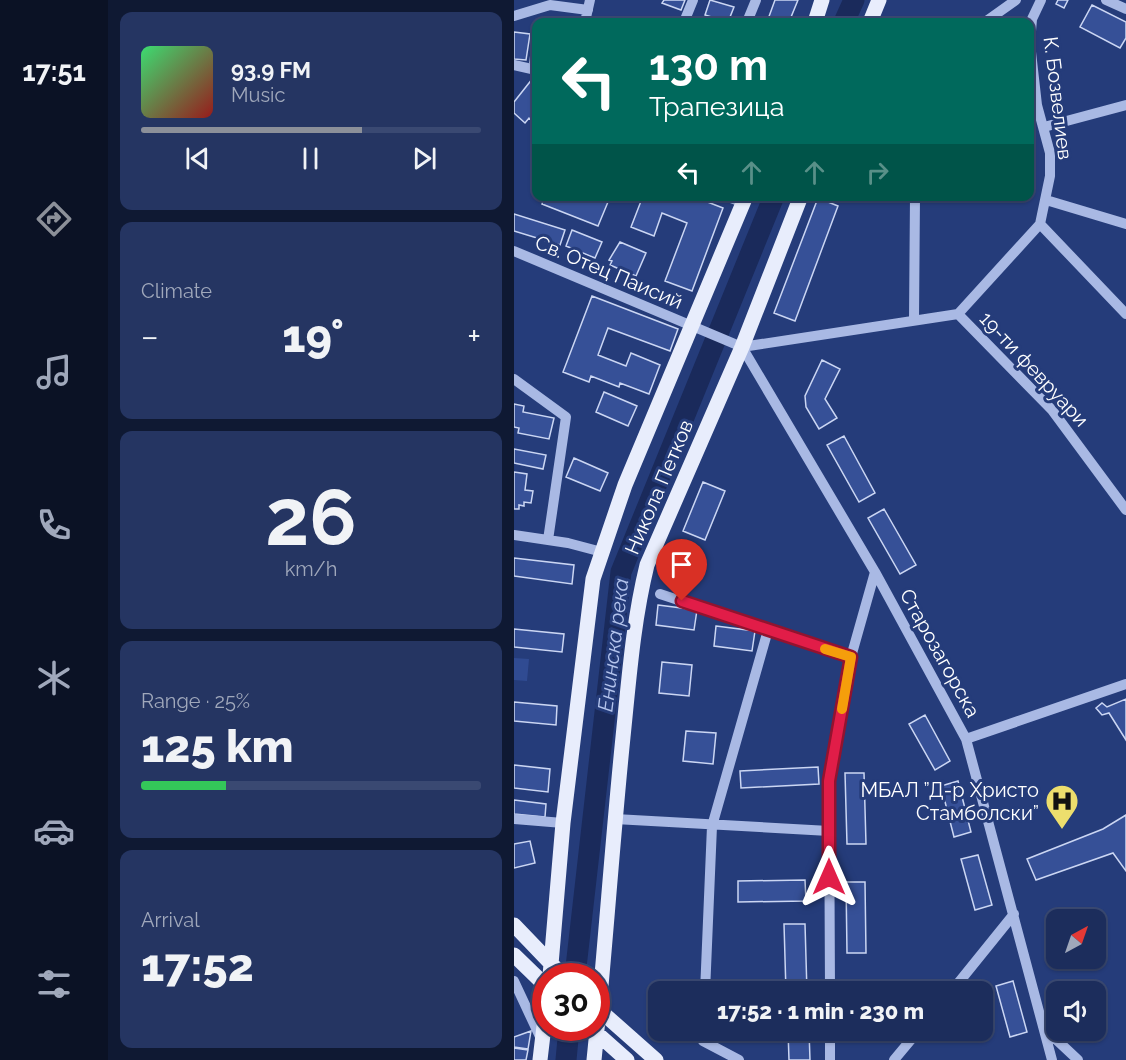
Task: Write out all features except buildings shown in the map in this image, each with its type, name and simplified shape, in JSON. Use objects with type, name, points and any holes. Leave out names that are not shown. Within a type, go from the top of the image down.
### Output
[{"type":"main road","points":[[816,18],[822,0]]},
{"type":"main road","points":[[872,18],[879,0]]},
{"type":"main road","name":"Никола Петков","points":[[557,963],[563,824],[594,579],[625,485],[694,327],[745,201]]},
{"type":"main road","name":"Никола Петков","points":[[602,963],[634,626],[647,565],[799,201]]},
{"type":"main road","points":[[514,925],[547,963]]},
{"type":"main road","points":[[514,955],[532,972]]},
{"type":"main road","points":[[610,1019],[656,1060]]},
{"type":"main road","points":[[540,1060],[542,1041]]},
{"type":"main road","name":"Никола Петков","points":[[594,1041],[594,1060]]},
{"type":"main road","points":[[606,1041],[627,1060]]},
{"type":"street","points":[[686,18],[693,0]]},
{"type":"street","points":[[749,18],[756,0]]},
{"type":"street","points":[[991,18],[1016,0]]},
{"type":"street","name":"К. Бозвелиев","points":[[1033,18],[1041,0]]},
{"type":"street","points":[[1106,0],[1126,9]]},
{"type":"street","points":[[514,16],[550,5],[589,5]]},
{"type":"street","points":[[514,65],[532,69]]},
{"type":"street","name":"К. Бозвелиев","points":[[958,314],[1040,224],[1050,176],[1050,153],[1038,105],[1034,74]]},
{"type":"street","points":[[1044,127],[1126,105]]},
{"type":"street","points":[[1046,200],[1126,224]]},
{"type":"street","points":[[914,319],[915,201]]},
{"type":"street","points":[[1040,224],[1126,314]]},
{"type":"street","name":"Св. Отец Паисий","points":[[514,251],[694,327]]},
{"type":"street","name":"19-ти февруари","points":[[737,345],[958,314],[1052,410],[1126,510]]},
{"type":"street","points":[[694,327],[737,345]]},
{"type":"street","name":"Старозагорска","points":[[737,345],[875,572],[966,738],[1052,1060]]},
{"type":"street","points":[[514,379],[566,417],[548,540]]},
{"type":"street","points":[[514,536],[548,540],[602,552]]},
{"type":"street","points":[[830,981],[829,781],[851,657],[875,572]]},
{"type":"street","points":[[660,594],[851,657]]},
{"type":"street","points":[[705,981],[712,826],[768,630]]},
{"type":"street","points":[[966,738],[1126,684]]},
{"type":"street","points":[[514,819],[563,824]]},
{"type":"street","points":[[614,819],[829,831]]},
{"type":"street","points":[[960,981],[1014,914]]},
{"type":"street","points":[[514,981],[532,1020]]},
{"type":"street","points":[[1044,1028],[1078,1060]]},
{"type":"street","points":[[703,1041],[707,1046],[739,1060]]},
{"type":"street","points":[[830,1041],[830,1060]]},
{"type":"street","points":[[894,1060],[910,1041]]},
{"type":"shaded area","points":[[514,658],[529,659],[527,681],[514,680]]},
{"type":"waterway","name":"Енинска река","points":[[846,18],[854,0]]},
{"type":"waterway","name":"Енинска река","points":[[576,963],[621,572],[772,201]]},
{"type":"waterway","name":"Енинска река","points":[[566,1060],[568,1041]]},
{"type":"slow traffic","points":[[825,649],[851,657],[842,709]]},
{"type":"place","name":"МБАЛ ”Д-р Христо Стамболски”","points":[[1062,830]]},
{"type":"route","points":[[682,601],[851,657],[829,781],[829,877]]}]
